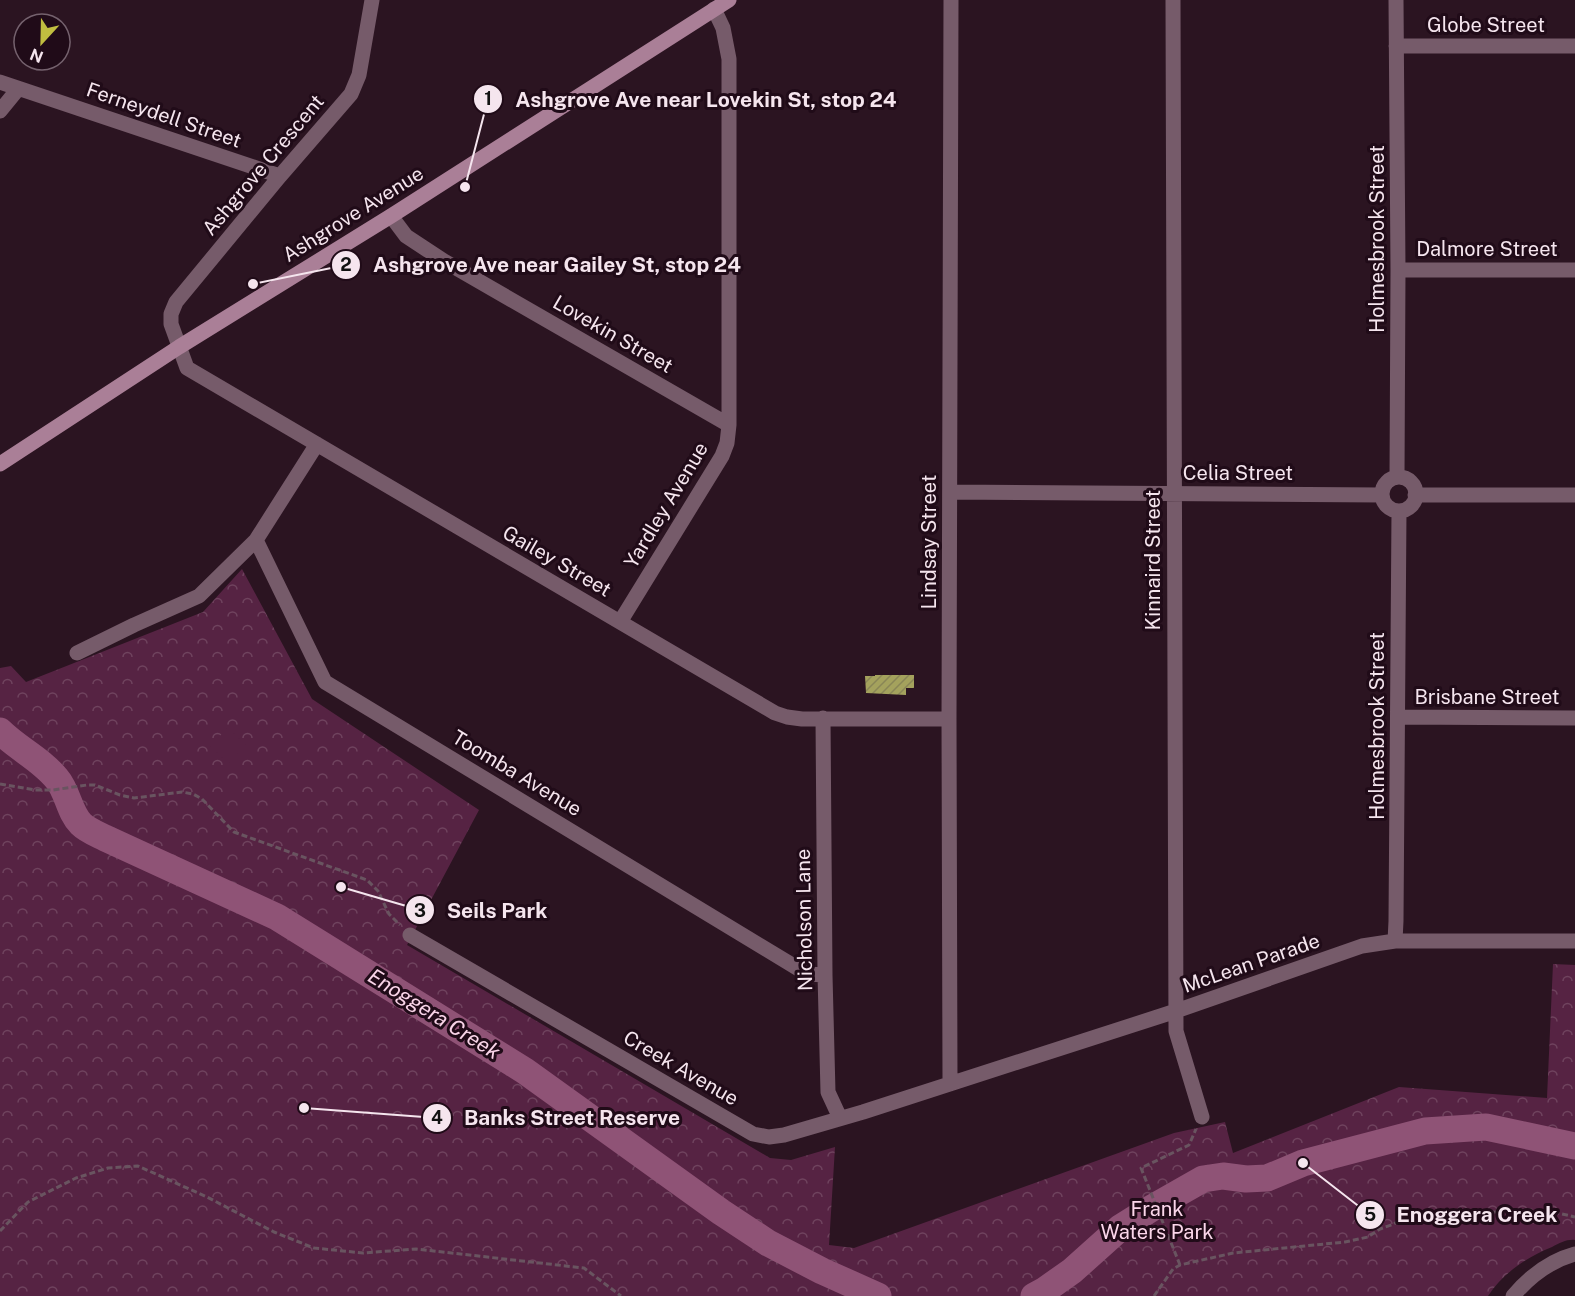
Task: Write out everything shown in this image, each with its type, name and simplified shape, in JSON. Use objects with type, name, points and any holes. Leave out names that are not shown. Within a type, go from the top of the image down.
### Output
[{"type":"main road","name":"Ashgrove Avenue","points":[[0,464],[179,347],[391,216],[729,0]]},
{"type":"street","name":"Ashgrove Crescent","points":[[179,347],[171,324],[171,314],[176,302],[280,176],[347,100],[356,86],[360,75],[372,0]]},
{"type":"street","name":"Lindsay Street","points":[[950,1084],[951,0]]},
{"type":"street","name":"Kinnaird Street","points":[[1173,0],[1176,1031],[1202,1117]]},
{"type":"street","name":"Holmesbrook Street","points":[[1396,0],[1397,477]]},
{"type":"street","name":"Yardley Avenue","points":[[620,622],[722,456],[727,442],[729,425],[729,59],[723,28],[714,9]]},
{"type":"street","name":"Globe Street","points":[[1396,46],[1575,46]]},
{"type":"street","name":"Ferneydell Street","points":[[0,82],[280,176]]},
{"type":"street","points":[[0,111],[18,89]]},
{"type":"street","name":"Lovekin Street","points":[[391,216],[406,236],[444,261],[729,425]]},
{"type":"street","name":"Dalmore Street","points":[[1398,270],[1575,270]]},
{"type":"street","name":"Gailey Street","points":[[179,347],[187,368],[776,713],[802,719],[949,719]]},
{"type":"street","points":[[77,653],[199,596],[256,540],[317,444]]},
{"type":"street","points":[[1397,477],[1405,478],[1410,482],[1414,487],[1415,495],[1409,508],[1399,511],[1388,507],[1382,495],[1386,483],[1397,477]]},
{"type":"street","name":"Celia Street","points":[[950,492],[1382,495]]},
{"type":"street","points":[[1415,495],[1575,495]]},
{"type":"street","name":"Holmesbrook Street","points":[[1395,941],[1399,511]]},
{"type":"street","name":"Toomba Avenue","points":[[256,540],[325,682],[807,974],[825,975]]},
{"type":"street","name":"Brisbane Street","points":[[1398,717],[1575,718]]},
{"type":"street","name":"Nicholson Lane","points":[[823,718],[828,1092],[840,1118]]},
{"type":"street","name":"Creek Avenue","points":[[410,935],[753,1134],[769,1137],[784,1135],[950,1084]]},
{"type":"street","name":"McLean Parade","points":[[950,1084],[1176,1011],[1362,946],[1395,941],[1575,941]]},
{"type":"street","points":[[1513,1296],[1530,1277],[1560,1258],[1575,1254]]},
{"type":"path","points":[[0,784],[35,790],[95,785],[134,798],[182,792],[194,794],[202,799],[234,832],[367,880],[384,900],[389,914],[410,935]]},
{"type":"path","points":[[1180,1265],[1141,1168],[1189,1145],[1202,1117]]},
{"type":"path","points":[[0,1231],[28,1202],[76,1178],[108,1168],[138,1166],[207,1197],[274,1232],[314,1248],[363,1253],[416,1249],[584,1268],[621,1296]]},
{"type":"path","points":[[1154,1296],[1173,1269],[1180,1265],[1233,1253],[1345,1242],[1368,1237],[1403,1217],[1442,1212],[1478,1213],[1529,1210],[1558,1212],[1575,1217]]},
{"type":"green space","name":"Frank Waters Park","points":[[242,569],[312,699],[479,810],[407,945],[770,1158],[791,1160],[835,1147],[829,1245],[854,1248],[1174,1133],[1225,1122],[1233,1153],[1399,1087],[1547,1098],[1553,964],[1575,965],[1575,1240],[1561,1243],[1525,1261],[1508,1273],[1488,1296],[0,1296],[0,668],[11,666],[26,682],[203,612]]},
{"type":"green space","points":[[227,728],[246,744],[229,763],[210,747]]},
{"type":"building","points":[[914,675],[914,688],[906,688],[906,695],[866,693],[865,676]]},
{"type":"waterway","name":"Enoggera Creek","points":[[0,731],[57,779],[74,814],[86,828],[277,917],[525,1071],[721,1212],[768,1243],[878,1296]]},
{"type":"waterway","name":"Enoggera Creek","points":[[1034,1296],[1072,1271],[1120,1228],[1203,1179],[1223,1176],[1246,1179],[1267,1178],[1303,1163],[1425,1131],[1486,1127],[1575,1146]]},
{"type":"place","name":"Ashgrove Ave near Lovekin St, stop 24","points":[[465,187]]},
{"type":"place","name":"Ashgrove Ave near Gailey St, stop 24","points":[[253,284]]},
{"type":"place","name":"Seils Park","points":[[341,887]]},
{"type":"place","name":"Banks Street Reserve","points":[[304,1108]]},
{"type":"place","name":"Enoggera Creek","points":[[1303,1163]]}]
